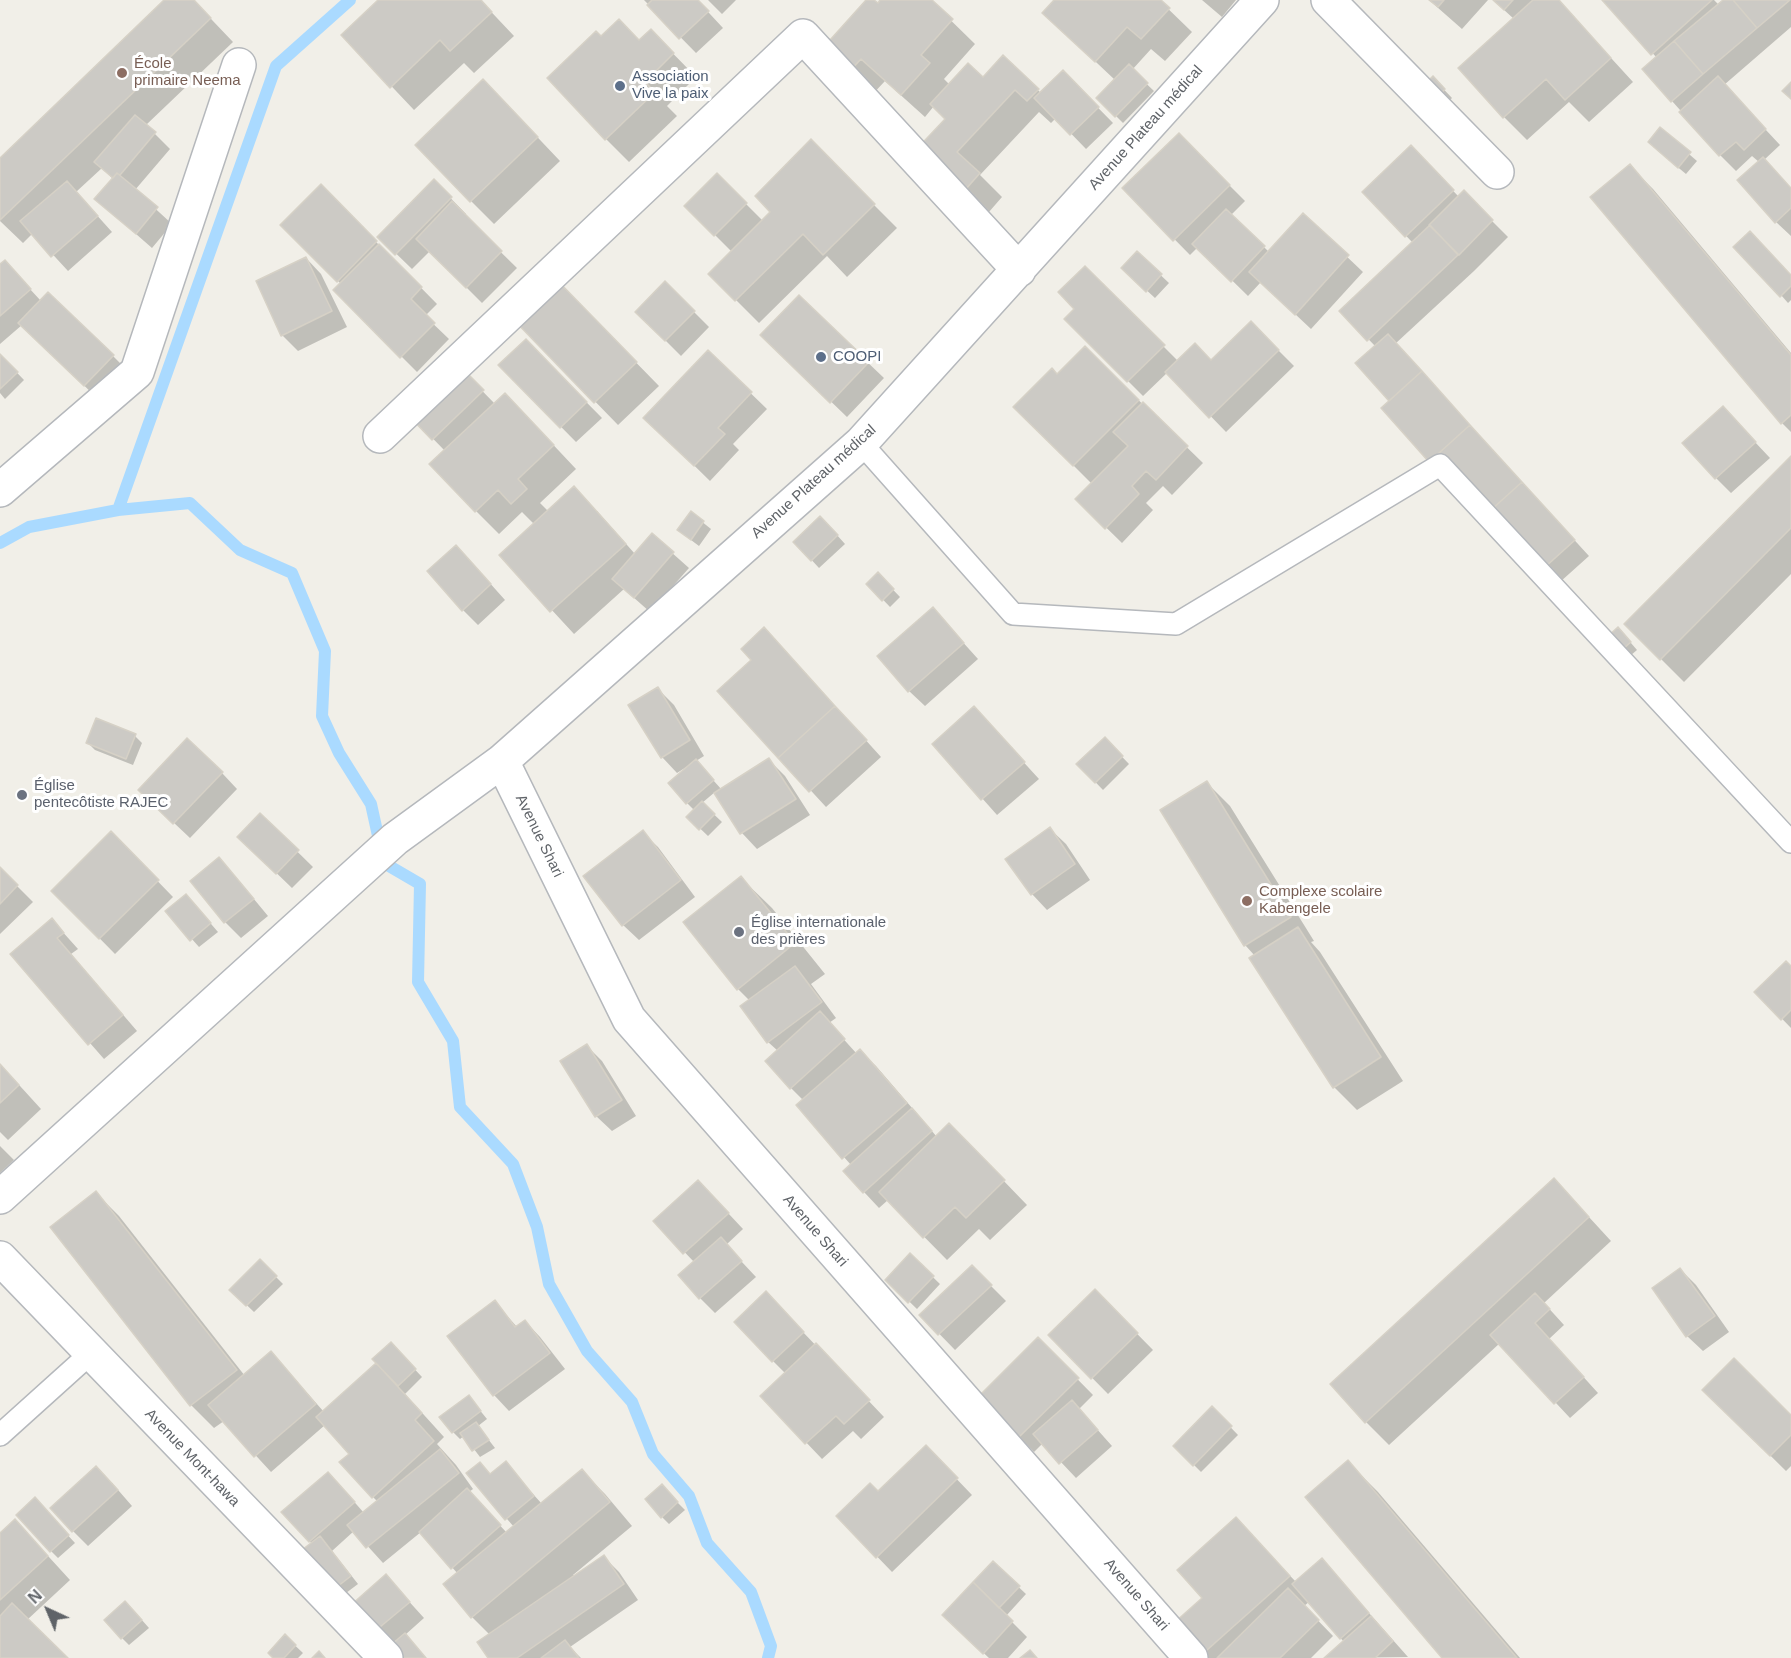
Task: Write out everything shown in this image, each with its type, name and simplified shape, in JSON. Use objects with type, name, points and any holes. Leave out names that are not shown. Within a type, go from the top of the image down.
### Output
[{"type":"street","name":"Avenue Plateau médical","points":[[0,1197],[395,839],[502,761],[861,443],[1262,0]]},
{"type":"street","points":[[1328,0],[1497,172]]},
{"type":"street","points":[[380,436],[802,36],[1019,270]]},
{"type":"street","points":[[0,490],[137,372],[239,65]]},
{"type":"street","name":"Avenue Shari","points":[[502,761],[629,1019],[1191,1658]]},
{"type":"street","name":"Avenue Mont-hawa","points":[[0,1258],[386,1658]]},
{"type":"lane","points":[[861,443],[1013,614],[1176,624],[1440,465],[1791,842]]},
{"type":"lane","points":[[0,1435],[91,1353]]},
{"type":"building","points":[[164,0],[194,0],[211,18],[0,220],[0,158]]},
{"type":"building","points":[[378,0],[481,0],[492,12],[450,51],[440,40],[390,88],[341,35]]},
{"type":"building","points":[[652,0],[698,0],[709,11],[679,39],[647,5]]},
{"type":"building","points":[[866,0],[874,0],[878,3],[880,0],[932,0],[953,19],[921,55],[930,63],[901,95],[861,59],[847,74],[821,50]]},
{"type":"building","points":[[1054,0],[1161,0],[1170,8],[1141,39],[1127,27],[1095,62],[1042,13]]},
{"type":"building","points":[[1429,0],[1444,0],[1438,7]]},
{"type":"building","points":[[1493,0],[1513,0],[1504,10]]},
{"type":"building","points":[[1533,0],[1559,0],[1611,58],[1565,100],[1546,79],[1503,118],[1458,68]]},
{"type":"building","points":[[1602,0],[1712,0],[1651,55]]},
{"type":"building","points":[[1723,0],[1733,0],[1757,28],[1703,74],[1674,41]]},
{"type":"building","points":[[1733,0],[1790,0],[1757,28]]},
{"type":"building","points":[[619,19],[639,40],[651,29],[674,53],[645,82],[655,92],[605,140],[547,78],[596,31],[601,36]]},
{"type":"building","points":[[1674,41],[1703,74],[1671,102],[1642,69]]},
{"type":"building","points":[[1003,55],[1039,89],[1027,101],[1015,90],[957,152],[980,173],[958,198],[911,155],[945,119],[930,104],[968,63],[983,77]]},
{"type":"building","points":[[1129,64],[1148,83],[1115,117],[1096,98]]},
{"type":"building","points":[[1063,70],[1099,107],[1070,135],[1034,98]]},
{"type":"building","points":[[1433,76],[1445,89],[1432,104],[1419,90]]},
{"type":"building","points":[[1718,76],[1766,129],[1744,150],[1736,142],[1719,156],[1679,112]]},
{"type":"building","points":[[483,79],[538,137],[470,202],[415,145]]},
{"type":"building","points":[[1791,82],[1791,99],[1782,91]]},
{"type":"building","points":[[135,115],[156,132],[120,175],[117,173],[113,178],[94,162]]},
{"type":"building","points":[[1660,127],[1691,152],[1678,168],[1648,142]]},
{"type":"building","points":[[1179,133],[1230,185],[1173,241],[1122,188]]},
{"type":"building","points":[[811,139],[875,204],[823,255],[803,234],[735,301],[708,274],[770,212],[755,196]]},
{"type":"building","points":[[1411,145],[1454,190],[1405,237],[1362,192]]},
{"type":"building","points":[[1763,157],[1791,188],[1791,208],[1775,223],[1737,180]]},
{"type":"building","points":[[1630,164],[1791,355],[1791,415],[1781,424],[1590,197]]},
{"type":"building","points":[[117,173],[158,207],[136,234],[94,199]]},
{"type":"building","points":[[717,173],[747,203],[714,236],[684,206]]},
{"type":"building","points":[[434,179],[452,197],[395,255],[377,237]]},
{"type":"building","points":[[67,181],[98,216],[51,257],[20,221]]},
{"type":"building","points":[[321,184],[377,241],[337,282],[280,225]]},
{"type":"building","points":[[1464,190],[1493,220],[1459,255],[1429,225]]},
{"type":"building","points":[[452,201],[502,251],[466,288],[416,239]]},
{"type":"building","points":[[1226,209],[1265,246],[1231,282],[1192,244]]},
{"type":"building","points":[[1303,213],[1349,255],[1295,315],[1249,272]]},
{"type":"building","points":[[1430,225],[1458,255],[1367,341],[1339,311]]},
{"type":"building","points":[[1750,231],[1791,275],[1791,286],[1780,297],[1733,247]]},
{"type":"building","points":[[379,244],[422,287],[411,299],[435,323],[400,358],[333,290]]},
{"type":"building","points":[[1137,251],[1162,274],[1146,292],[1121,268]]},
{"type":"building","points":[[306,257],[332,311],[281,336],[256,281]]},
{"type":"building","points":[[5,260],[31,289],[0,316],[0,264]]},
{"type":"building","points":[[1085,266],[1165,345],[1127,382],[1064,319],[1074,309],[1058,292]]},
{"type":"building","points":[[554,277],[637,362],[594,403],[512,318]]},
{"type":"building","points":[[665,281],[695,311],[665,341],[635,312]]},
{"type":"building","points":[[48,292],[114,355],[84,386],[18,323]]},
{"type":"building","points":[[799,295],[869,362],[830,403],[760,335]]},
{"type":"building","points":[[1251,321],[1279,350],[1209,418],[1165,372],[1195,343],[1211,360]]},
{"type":"building","points":[[1388,334],[1422,371],[1389,401],[1355,363]]},
{"type":"building","points":[[526,339],[587,402],[560,428],[498,365]]},
{"type":"building","points":[[1085,346],[1139,400],[1073,466],[1013,407],[1052,368],[1057,374]]},
{"type":"building","points":[[708,350],[752,392],[718,428],[725,434],[694,466],[643,418]]},
{"type":"building","points":[[0,354],[18,372],[0,389]]},
{"type":"building","points":[[458,364],[484,390],[432,440],[407,414]]},
{"type":"building","points":[[1422,371],[1470,425],[1429,462],[1381,408]]},
{"type":"building","points":[[505,393],[554,445],[518,479],[527,489],[511,504],[498,490],[475,512],[429,464]]},
{"type":"building","points":[[1143,402],[1188,446],[1156,480],[1146,471],[1132,486],[1139,494],[1105,529],[1075,499],[1128,446],[1113,432]]},
{"type":"building","points":[[1723,406],[1756,442],[1715,479],[1682,443]]},
{"type":"building","points":[[1470,425],[1522,482],[1481,519],[1429,462]]},
{"type":"building","points":[[1791,456],[1791,528],[1660,660],[1624,624]]},
{"type":"building","points":[[1522,482],[1575,540],[1534,577],[1481,519]]},
{"type":"building","points":[[574,486],[626,544],[550,612],[499,555]]},
{"type":"building","points":[[691,511],[704,521],[691,540],[677,530]]},
{"type":"building","points":[[820,516],[838,535],[811,561],[793,542]]},
{"type":"building","points":[[652,533],[674,552],[634,598],[612,579]]},
{"type":"building","points":[[456,545],[491,584],[462,611],[427,571]]},
{"type":"building","points":[[878,572],[894,589],[882,601],[866,584]]},
{"type":"building","points":[[933,607],[964,643],[908,692],[877,656]]},
{"type":"building","points":[[764,627],[835,706],[778,758],[717,691],[751,660],[741,649]]},
{"type":"building","points":[[1618,627],[1631,642],[1609,661],[1596,647]]},
{"type":"building","points":[[658,687],[690,740],[661,758],[628,705]]},
{"type":"building","points":[[835,706],[867,740],[809,792],[778,758]]},
{"type":"building","points":[[974,706],[1025,762],[981,800],[932,744]]},
{"type":"building","points":[[96,718],[136,734],[126,759],[86,743]]},
{"type":"building","points":[[1105,737],[1123,756],[1095,783],[1076,764]]},
{"type":"building","points":[[187,738],[223,772],[173,824],[138,790]]},
{"type":"building","points":[[769,758],[796,799],[740,834],[714,793]]},
{"type":"building","points":[[696,759],[714,780],[686,804],[668,783]]},
{"type":"building","points":[[1207,781],[1291,917],[1244,946],[1160,810]]},
{"type":"building","points":[[702,801],[715,814],[699,830],[686,817]]},
{"type":"building","points":[[260,813],[299,850],[276,874],[237,837]]},
{"type":"building","points":[[1050,827],[1075,864],[1031,895],[1005,859]]},
{"type":"building","points":[[643,830],[681,880],[622,926],[583,876]]},
{"type":"building","points":[[111,831],[159,880],[99,939],[51,891]]},
{"type":"building","points":[[219,857],[254,899],[224,923],[190,881]]},
{"type":"building","points":[[0,867],[18,885],[0,904]]},
{"type":"building","name":"Église internationale des prières","points":[[741,876],[795,943],[737,990],[683,922]]},
{"type":"building","points":[[186,894],[211,923],[190,941],[165,911]]},
{"type":"building","points":[[52,918],[64,933],[57,938],[123,1015],[88,1045],[10,954]]},
{"type":"building","points":[[1298,927],[1381,1057],[1333,1088],[1249,958]]},
{"type":"building","points":[[1786,961],[1791,966],[1791,1010],[1781,1020],[1754,992]]},
{"type":"building","points":[[795,966],[822,1002],[767,1043],[740,1006]]},
{"type":"building","points":[[820,1011],[845,1039],[790,1089],[765,1061]]},
{"type":"building","points":[[587,1044],[622,1100],[595,1117],[560,1061]]},
{"type":"building","points":[[860,1049],[907,1103],[842,1159],[796,1105]]},
{"type":"building","points":[[0,1064],[19,1085],[0,1103]]},
{"type":"building","points":[[912,1108],[932,1131],[863,1193],[843,1171]]},
{"type":"building","points":[[949,1123],[1005,1180],[966,1218],[955,1207],[923,1238],[879,1192]]},
{"type":"building","points":[[1554,1178],[1589,1217],[1365,1423],[1330,1384]]},
{"type":"building","points":[[698,1180],[729,1213],[683,1254],[653,1221]]},
{"type":"building","points":[[96,1191],[237,1370],[190,1406],[50,1227]]},
{"type":"building","points":[[721,1237],[742,1261],[699,1299],[678,1275]]},
{"type":"building","points":[[910,1253],[934,1276],[908,1303],[885,1280]]},
{"type":"building","points":[[260,1259],[277,1276],[246,1306],[229,1290]]},
{"type":"building","points":[[972,1265],[992,1285],[938,1335],[919,1315]]},
{"type":"building","points":[[1680,1268],[1715,1316],[1686,1337],[1652,1288]]},
{"type":"building","points":[[1095,1289],[1138,1333],[1091,1379],[1048,1335]]},
{"type":"building","points":[[766,1291],[804,1332],[772,1362],[734,1322]]},
{"type":"building","points":[[1535,1293],[1550,1309],[1535,1323],[1584,1377],[1554,1404],[1490,1335]]},
{"type":"building","points":[[495,1300],[515,1327],[525,1320],[550,1353],[493,1396],[447,1336]]},
{"type":"building","points":[[1038,1337],[1079,1378],[1018,1438],[978,1397]]},
{"type":"building","points":[[391,1342],[416,1369],[398,1386],[372,1359]]},
{"type":"building","points":[[816,1343],[870,1400],[844,1424],[836,1416],[805,1444],[760,1396]]},
{"type":"building","points":[[271,1351],[316,1404],[254,1457],[208,1405]]},
{"type":"building","points":[[1734,1358],[1791,1415],[1791,1435],[1770,1456],[1702,1390]]},
{"type":"building","points":[[376,1363],[422,1413],[415,1420],[434,1441],[372,1498],[339,1462],[349,1454],[316,1417]]},
{"type":"building","points":[[469,1395],[481,1411],[452,1433],[439,1417]]},
{"type":"building","points":[[1072,1400],[1098,1430],[1059,1464],[1033,1434]]},
{"type":"building","points":[[1212,1406],[1232,1426],[1193,1466],[1173,1446]]},
{"type":"building","points":[[476,1422],[489,1440],[472,1451],[460,1433]]},
{"type":"building","points":[[926,1445],[958,1478],[876,1558],[836,1516],[870,1483],[878,1491]]},
{"type":"building","points":[[440,1449],[459,1473],[366,1548],[347,1525]]},
{"type":"building","points":[[1348,1460],[1517,1658],[1442,1658],[1305,1497]]},
{"type":"building","points":[[506,1461],[534,1496],[505,1520],[466,1473],[480,1462],[490,1474]]},
{"type":"building","points":[[96,1466],[118,1490],[72,1532],[50,1508]]},
{"type":"building","points":[[582,1469],[610,1502],[471,1618],[443,1584]]},
{"type":"building","points":[[328,1472],[355,1502],[309,1542],[281,1512]]},
{"type":"building","points":[[662,1484],[678,1502],[661,1518],[645,1499]]},
{"type":"building","points":[[467,1488],[501,1525],[451,1569],[419,1532]]},
{"type":"building","points":[[35,1497],[69,1535],[50,1552],[16,1515]]},
{"type":"building","points":[[1236,1517],[1290,1576],[1198,1658],[1166,1630],[1202,1598],[1177,1570]]},
{"type":"building","points":[[15,1519],[48,1556],[0,1600],[0,1533]]},
{"type":"building","points":[[320,1536],[351,1576],[329,1593],[298,1553]]},
{"type":"building","points":[[604,1555],[624,1584],[517,1658],[488,1658],[477,1642]]},
{"type":"building","points":[[1322,1558],[1369,1613],[1340,1639],[1292,1584]]},
{"type":"building","points":[[993,1561],[1020,1586],[999,1608],[973,1582]]},
{"type":"building","points":[[386,1574],[410,1602],[374,1632],[351,1605]]},
{"type":"building","points":[[973,1582],[1013,1621],[983,1654],[942,1615]]},
{"type":"building","points":[[1288,1588],[1319,1620],[1280,1658],[1217,1658]]},
{"type":"building","points":[[125,1601],[142,1620],[121,1639],[104,1620]]},
{"type":"building","points":[[12,1603],[68,1658],[0,1658],[0,1616]]},
{"type":"building","points":[[1371,1616],[1393,1641],[1375,1658],[1324,1658]]},
{"type":"building","points":[[405,1633],[426,1658],[392,1658],[385,1650]]},
{"type":"building","points":[[285,1634],[296,1645],[284,1658],[273,1658],[268,1653]]},
{"type":"building","points":[[565,1640],[579,1658],[541,1658]]},
{"type":"building","points":[[1030,1650],[1037,1658],[1020,1658]]},
{"type":"building","points":[[319,1651],[325,1658],[312,1658]]},
{"type":"waterway","points":[[118,510],[276,66],[350,0]]},
{"type":"waterway","points":[[0,543],[29,527],[118,510],[190,503],[240,550],[292,573],[325,651],[322,716],[339,753],[371,804],[384,863],[420,884],[418,982],[453,1041],[460,1107],[513,1164],[537,1227],[549,1284],[587,1351],[632,1402],[653,1454],[689,1496],[707,1543],[751,1592],[771,1646],[768,1658]]},
{"type":"place","name":"École primaire Neema","points":[[122,73]]},
{"type":"place","name":"Association Vive la paix","points":[[620,86]]},
{"type":"place","name":"COOPI","points":[[821,357]]},
{"type":"place","name":"Église pentecôtiste RAJEC","points":[[22,795]]},
{"type":"place","name":"Complexe scolaire Kabengele","points":[[1247,901]]},
{"type":"place","name":"Église internationale des prières","points":[[739,932]]}]
